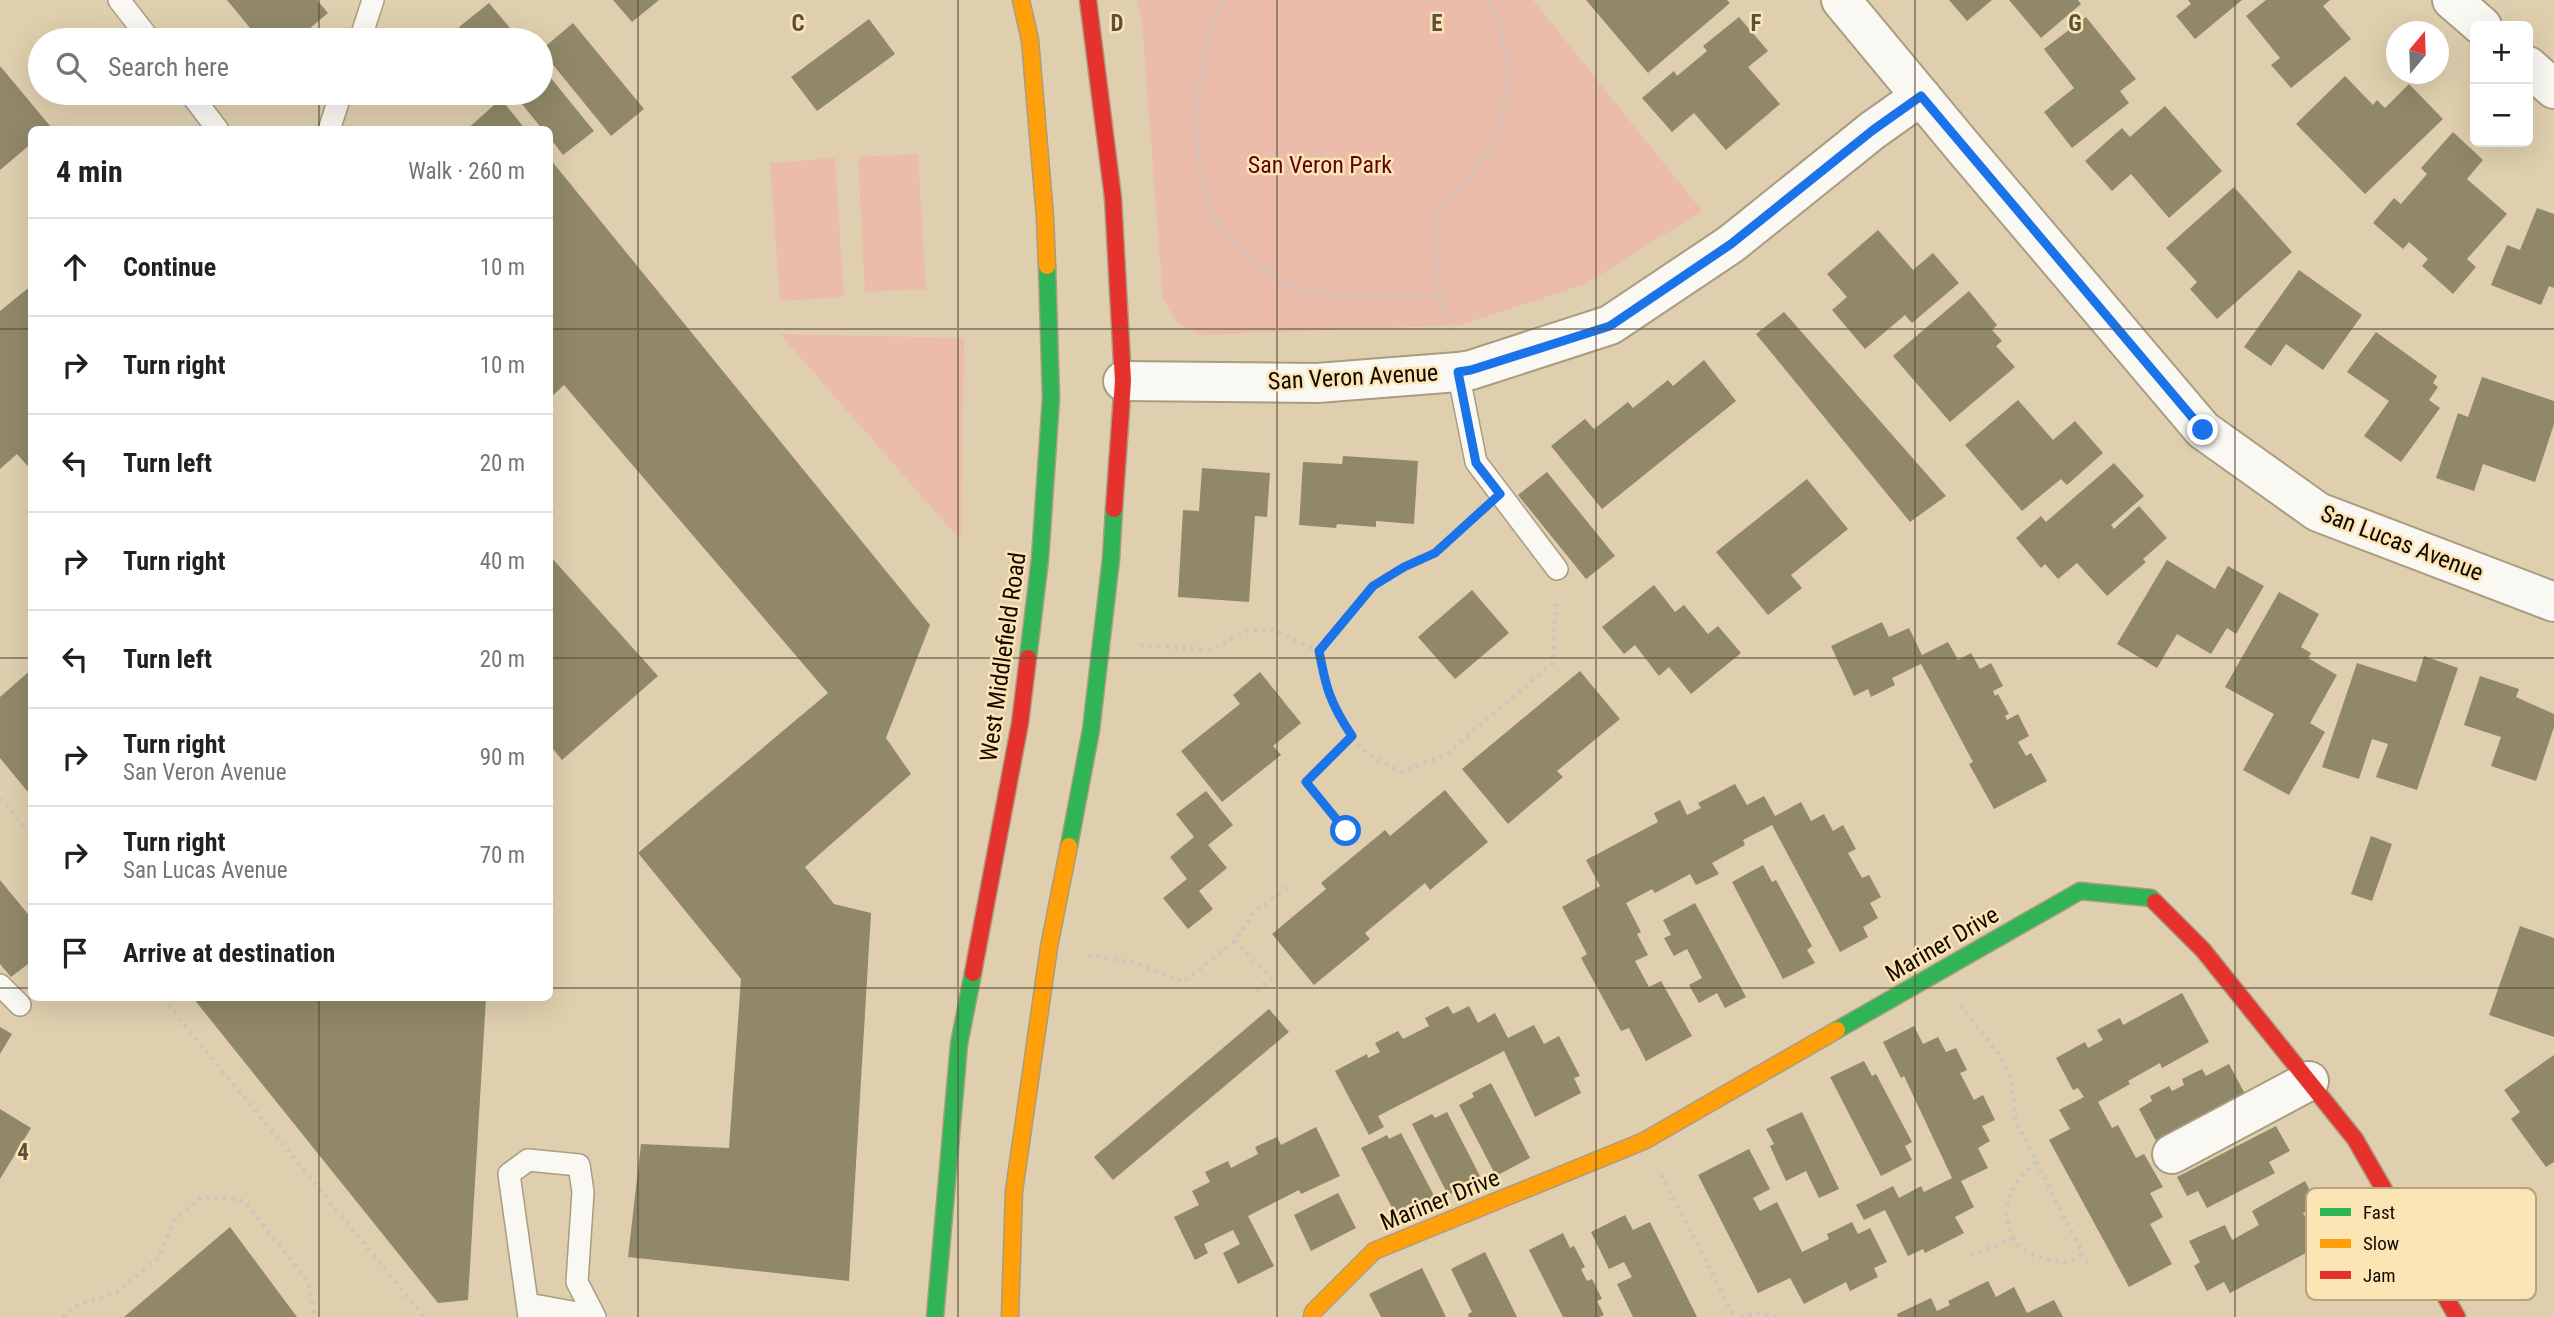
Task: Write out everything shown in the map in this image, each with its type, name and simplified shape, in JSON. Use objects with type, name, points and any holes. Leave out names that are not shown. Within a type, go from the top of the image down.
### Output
[{"type":"main road","name":"West Middlefield Road","points":[[935,1317],[958,1044],[1020,723],[1040,559],[1051,398],[1045,217],[1030,40],[1021,0]]},
{"type":"main road","points":[[1010,1317],[1014,1191],[1049,947],[1091,730],[1111,559],[1123,381],[1113,198],[1088,0]]},
{"type":"main road","name":"Mariner Drive","points":[[1312,1317],[1313,1312],[1374,1251],[1644,1141],[2080,891],[2151,898],[2203,950],[2309,1081],[2355,1139],[2383,1188]]},
{"type":"main road","name":"Mariner Drive","points":[[2446,1300],[2456,1317]]},
{"type":"street","name":"San Lucas Avenue","points":[[1841,0],[2203,430],[2318,512],[2554,602]]},
{"type":"street","points":[[2452,0],[2476,21]]},
{"type":"street","points":[[2533,70],[2554,89]]},
{"type":"street","name":"San Veron Avenue","points":[[1123,381],[1317,383],[1458,372],[1610,326],[1731,244],[1873,130],[1921,96]]},
{"type":"street","points":[[2172,1154],[2309,1081]]},
{"type":"lane","points":[[119,0],[141,28]]},
{"type":"lane","points":[[364,28],[373,0]]},
{"type":"lane","points":[[199,105],[215,126]]},
{"type":"lane","points":[[329,126],[337,105]]},
{"type":"lane","points":[[1458,372],[1476,463],[1557,569]]},
{"type":"lane","points":[[0,985],[20,1005]]},
{"type":"lane","points":[[528,1160],[579,1165],[583,1192],[577,1282],[594,1317],[528,1310],[509,1174],[528,1160]]},
{"type":"path","points":[[1224,0],[1209,31],[1195,120],[1201,178],[1213,215],[1236,247],[1284,286],[1352,296],[1440,296],[1434,214],[1464,183],[1499,138],[1510,68],[1495,10],[1486,0]]},
{"type":"path","points":[[1319,651],[1373,586],[1404,567],[1435,553],[1500,494]]},
{"type":"path","points":[[1319,651],[1327,691],[1352,736],[1367,752],[1401,772],[1445,755],[1553,663],[1557,569]]},
{"type":"path","points":[[1101,640],[1152,647],[1212,650],[1247,630],[1272,629],[1319,651]]},
{"type":"path","points":[[1346,831],[1306,782],[1352,736]]},
{"type":"path","points":[[0,798],[28,832]]},
{"type":"path","points":[[1049,947],[1135,963],[1183,982],[1234,941],[1254,912],[1290,886]]},
{"type":"path","points":[[1234,941],[1271,978],[1254,993]]},
{"type":"path","points":[[1937,974],[1998,1053],[2011,1078],[2016,1122],[2088,1264]]},
{"type":"path","points":[[165,1001],[424,1317]]},
{"type":"path","points":[[1644,1141],[1738,1317],[1759,1314],[1776,1317]]},
{"type":"path","points":[[2036,1162],[2021,1175],[2010,1192],[2007,1219],[2016,1243],[2039,1257],[2068,1263],[2082,1254]]},
{"type":"path","points":[[63,1317],[72,1307],[116,1292],[158,1258],[175,1220],[202,1196],[244,1201],[308,1281],[315,1317]]},
{"type":"path","points":[[1970,1255],[2014,1238]]},
{"type":"green space","name":"San Veron Park","points":[[1137,0],[1533,0],[1702,211],[1585,284],[1461,325],[1199,335],[1178,324],[1163,299],[1142,24]]},
{"type":"green space","points":[[918,154],[926,289],[865,292],[858,157]]},
{"type":"green space","points":[[835,158],[844,297],[780,301],[770,163]]},
{"type":"green space","points":[[780,334],[964,338],[961,541]]},
{"type":"building","points":[[227,0],[317,0],[328,13],[310,28],[250,28]]},
{"type":"building","points":[[613,0],[659,0],[632,22]]},
{"type":"building","points":[[1586,0],[1727,0],[1730,3],[1648,73]]},
{"type":"building","points":[[1949,0],[1992,0],[1967,21]]},
{"type":"building","points":[[2009,0],[2078,0],[2081,4],[2041,38]]},
{"type":"building","points":[[2188,0],[2242,0],[2195,39],[2176,16],[2191,4]]},
{"type":"building","points":[[2266,0],[2330,0],[2323,6],[2351,39],[2291,88],[2271,65],[2280,58],[2246,16]]},
{"type":"building","points":[[489,3],[510,28],[460,28]]},
{"type":"building","points":[[1739,17],[1768,51],[1748,67],[1780,104],[1726,150],[1694,113],[1672,132],[1642,98],[1674,71],[1677,76],[1707,51],[1703,46]]},
{"type":"building","points":[[2086,17],[2136,79],[2120,91],[2129,103],[2072,148],[2044,112],[2074,88],[2044,49]]},
{"type":"building","points":[[869,19],[895,54],[817,111],[791,77]]},
{"type":"building","points":[[573,23],[644,109],[611,136],[553,65],[553,40]]},
{"type":"building","points":[[0,66],[28,99],[28,105],[33,105],[50,126],[28,126],[28,146],[0,170]]},
{"type":"building","points":[[2345,76],[2373,105],[2377,100],[2385,108],[2409,84],[2443,119],[2365,194],[2296,124]]},
{"type":"building","points":[[553,81],[594,131],[563,155],[553,142],[553,126],[540,126],[523,105],[553,105]]},
{"type":"building","points":[[494,105],[506,105],[523,126],[471,126]]},
{"type":"building","points":[[2165,106],[2222,171],[2169,218],[2131,174],[2112,191],[2085,161],[2122,128],[2130,137]]},
{"type":"building","points":[[2453,132],[2483,160],[2467,179],[2507,214],[2467,259],[2476,267],[2453,294],[2422,266],[2428,259],[2409,242],[2403,249],[2373,223],[2394,198],[2401,204],[2427,174],[2421,168]]},
{"type":"building","points":[[553,163],[930,625],[886,738],[911,774],[805,867],[834,904],[871,913],[849,1281],[628,1257],[641,1144],[729,1148],[741,979],[638,853],[828,693],[564,385],[553,395]]},
{"type":"building","points":[[2234,187],[2292,252],[2217,319],[2190,289],[2197,282],[2166,248]]},
{"type":"building","points":[[2537,208],[2554,214],[2554,288],[2549,286],[2541,305],[2491,285],[2507,245],[2520,250]]},
{"type":"building","points":[[1878,230],[1913,270],[1933,253],[1959,283],[1912,323],[1905,315],[1865,349],[1832,310],[1847,297],[1827,274]]},
{"type":"building","points":[[2299,270],[2362,315],[2323,370],[2286,344],[2271,366],[2244,347]]},
{"type":"building","points":[[28,288],[28,466],[17,454],[0,469],[0,311]]},
{"type":"building","points":[[1969,291],[1997,325],[1992,330],[2002,341],[1996,346],[2015,367],[1950,422],[1893,356]]},
{"type":"building","points":[[1784,312],[1946,496],[1910,522],[1756,334]]},
{"type":"building","points":[[2376,332],[2437,376],[2433,383],[2438,387],[2429,400],[2440,408],[2401,462],[2364,436],[2389,401],[2347,372]]},
{"type":"building","points":[[1704,360],[1736,401],[1602,509],[1551,446],[1585,419],[1594,429],[1628,402],[1633,408],[1668,380],[1673,386]]},
{"type":"building","points":[[2482,377],[2554,401],[2554,424],[2535,482],[2483,464],[2474,491],[2436,478],[2458,413],[2468,417]]},
{"type":"building","points":[[2018,400],[2053,440],[2075,421],[2103,453],[2067,485],[2061,479],[2022,511],[1965,445]]},
{"type":"building","points":[[1343,456],[1418,461],[1414,524],[1376,521],[1376,527],[1299,525],[1303,462],[1342,464]]},
{"type":"building","points":[[2114,463],[2144,496],[2111,525],[2114,529],[2139,506],[2167,538],[2143,559],[2146,562],[2107,596],[2077,563],[2058,579],[2045,564],[2041,568],[2016,538],[2041,516],[2046,522]]},
{"type":"building","points":[[1202,468],[1270,473],[1267,517],[1255,516],[1249,602],[1178,597],[1183,510],[1199,511]]},
{"type":"building","points":[[1547,472],[1615,556],[1586,579],[1518,495]]},
{"type":"building","points":[[1807,479],[1848,529],[1791,575],[1802,588],[1768,615],[1716,552]]},
{"type":"building","points":[[553,559],[658,676],[562,760],[553,749]]},
{"type":"building","points":[[2167,560],[2215,589],[2228,566],[2264,586],[2236,634],[2227,628],[2211,654],[2177,634],[2157,668],[2117,644]]},
{"type":"building","points":[[1654,585],[1675,612],[1684,605],[1708,634],[1718,626],[1741,653],[1691,694],[1669,667],[1659,676],[1635,645],[1624,654],[1602,627]]},
{"type":"building","points":[[1472,590],[1509,633],[1455,679],[1418,637]]},
{"type":"building","points":[[2279,592],[2319,614],[2301,647],[2311,653],[2308,658],[2337,675],[2310,723],[2325,732],[2289,795],[2243,770],[2274,714],[2225,687]]},
{"type":"building","points":[[1882,622],[1889,637],[1909,628],[1922,655],[1948,642],[1958,660],[1971,653],[1980,669],[1991,663],[2003,686],[1993,691],[1995,696],[1998,694],[2009,714],[2005,716],[2007,720],[2018,714],[2029,736],[2018,742],[2026,756],[2031,753],[2047,781],[1994,809],[1969,764],[1973,762],[1921,664],[1892,678],[1895,685],[1871,697],[1868,689],[1854,696],[1831,646]]},
{"type":"building","points":[[2424,656],[2458,668],[2417,790],[2376,777],[2388,744],[2372,739],[2359,779],[2322,767],[2357,663],[2416,682]]},
{"type":"building","points":[[1580,671],[1620,719],[1557,771],[1563,777],[1508,824],[1462,769]]},
{"type":"building","points":[[28,672],[28,792],[0,758],[0,697]]},
{"type":"building","points":[[1260,672],[1301,723],[1273,746],[1281,755],[1222,802],[1181,751],[1240,704],[1233,695]]},
{"type":"building","points":[[2480,676],[2519,689],[2516,697],[2554,714],[2554,727],[2536,781],[2491,766],[2501,737],[2464,725]]},
{"type":"building","points":[[1735,784],[1747,805],[1764,796],[1775,816],[1801,802],[1811,821],[1824,814],[1833,831],[1843,825],[1856,849],[1848,853],[1862,878],[1869,875],[1881,897],[1870,903],[1878,918],[1863,927],[1868,937],[1840,952],[1772,825],[1743,840],[1745,845],[1712,863],[1719,874],[1696,885],[1690,874],[1655,893],[1652,889],[1626,903],[1641,932],[1637,934],[1648,955],[1635,961],[1649,987],[1661,981],[1692,1036],[1646,1061],[1629,1028],[1621,1031],[1581,958],[1587,954],[1562,907],[1600,886],[1586,860],[1658,822],[1654,813],[1680,800],[1687,815],[1701,808],[1698,803]]},
{"type":"building","points":[[1445,790],[1488,842],[1430,890],[1425,883],[1365,933],[1370,939],[1314,985],[1272,934],[1326,889],[1321,883],[1385,830],[1390,836]]},
{"type":"building","points":[[1206,791],[1233,825],[1208,845],[1227,868],[1199,891],[1213,909],[1188,929],[1163,898],[1187,879],[1170,857],[1194,837],[1176,814]]},
{"type":"building","points":[[2371,836],[2392,844],[2372,901],[2351,894]]},
{"type":"building","points":[[1763,865],[1772,882],[1776,880],[1812,946],[1807,950],[1815,963],[1783,979],[1732,882]]},
{"type":"building","points":[[0,880],[28,914],[28,964],[11,977],[0,964]]},
{"type":"building","points":[[1695,903],[1746,997],[1725,1008],[1717,993],[1699,1003],[1689,985],[1702,978],[1687,949],[1674,956],[1664,938],[1671,935],[1663,920]]},
{"type":"building","points":[[2520,926],[2554,938],[2554,1037],[2489,1015]]},
{"type":"building","points":[[2182,993],[2209,1042],[2162,1068],[2160,1063],[2098,1102],[2112,1128],[2118,1125],[2136,1158],[2144,1154],[2163,1187],[2150,1193],[2163,1217],[2150,1224],[2172,1264],[2129,1287],[2049,1140],[2070,1129],[2059,1110],[2084,1097],[2078,1088],[2073,1090],[2056,1058],[2085,1042],[2088,1048],[2103,1040],[2097,1030],[2120,1018],[2123,1025]]},
{"type":"building","points":[[195,1001],[486,1001],[468,1300],[438,1303]]},
{"type":"building","points":[[1448,1006],[1453,1014],[1469,1006],[1478,1023],[1495,1013],[1508,1038],[1534,1025],[1544,1044],[1559,1036],[1580,1076],[1574,1078],[1581,1093],[1535,1117],[1504,1051],[1378,1116],[1384,1127],[1369,1135],[1335,1071],[1367,1054],[1368,1058],[1380,1052],[1375,1043],[1398,1031],[1403,1039],[1429,1026],[1425,1018]]},
{"type":"building","points":[[1269,1009],[1289,1032],[1113,1180],[1094,1157]]},
{"type":"building","points":[[1914,1026],[1923,1044],[1938,1037],[1946,1052],[1956,1048],[1967,1070],[1960,1073],[1974,1100],[1983,1095],[1995,1120],[1982,1126],[1990,1141],[1978,1148],[1988,1168],[1961,1181],[1974,1207],[1955,1217],[1964,1233],[1925,1253],[1923,1249],[1908,1256],[1885,1210],[1864,1220],[1856,1205],[1893,1186],[1899,1198],[1921,1186],[1924,1192],[1952,1178],[1904,1076],[1901,1078],[1883,1042]]},
{"type":"building","points":[[0,1027],[12,1034],[0,1054]]},
{"type":"building","points":[[2554,1055],[2554,1162],[2546,1167],[2511,1119],[2520,1112],[2504,1090]]},
{"type":"building","points":[[1864,1061],[1872,1076],[1876,1074],[1912,1142],[1905,1146],[1912,1160],[1881,1176],[1830,1077]]},
{"type":"building","points":[[2229,1064],[2245,1094],[2156,1141],[2139,1109],[2152,1101],[2150,1096],[2169,1086],[2172,1091],[2184,1085],[2182,1079],[2202,1069],[2206,1076]]},
{"type":"building","points":[[1491,1083],[1530,1158],[1496,1176],[1459,1105],[1474,1097],[1472,1093]]},
{"type":"building","points":[[0,1109],[31,1128],[0,1179]]},
{"type":"building","points":[[1447,1112],[1481,1178],[1448,1195],[1412,1124],[1432,1114],[1435,1118]]},
{"type":"building","points":[[1802,1112],[1839,1189],[1819,1198],[1806,1171],[1786,1181],[1770,1146],[1774,1144],[1766,1129]]},
{"type":"building","points":[[2276,1126],[2290,1151],[2269,1162],[2275,1173],[2207,1208],[2198,1191],[2187,1196],[2177,1177]]},
{"type":"building","points":[[1316,1127],[1340,1176],[1301,1194],[1299,1190],[1248,1216],[1274,1266],[1238,1284],[1223,1253],[1240,1244],[1233,1230],[1204,1244],[1208,1253],[1195,1260],[1174,1217],[1199,1205],[1192,1191],[1210,1182],[1205,1172],[1228,1161],[1231,1168],[1258,1154],[1255,1147],[1277,1137],[1281,1145]]},
{"type":"building","points":[[1401,1133],[1439,1205],[1401,1225],[1361,1148],[1387,1135],[1389,1139]]},
{"type":"building","points":[[1749,1149],[1770,1189],[1753,1198],[1760,1211],[1777,1202],[1802,1252],[1829,1239],[1827,1234],[1852,1222],[1858,1234],[1870,1228],[1887,1262],[1874,1268],[1878,1277],[1850,1291],[1846,1282],[1804,1304],[1790,1278],[1758,1293],[1698,1175]]},
{"type":"building","points":[[2305,1181],[2308,1188],[2306,1188],[2306,1211],[2303,1213],[2306,1218],[2306,1253],[2230,1293],[2224,1282],[2207,1291],[2194,1266],[2200,1262],[2189,1241],[2225,1225],[2232,1240],[2259,1225],[2252,1211]]},
{"type":"building","points":[[1338,1193],[1356,1228],[1311,1251],[1294,1215]]},
{"type":"building","points":[[1625,1215],[1633,1230],[1650,1222],[1697,1317],[1633,1317],[1617,1284],[1632,1277],[1624,1262],[1609,1269],[1591,1232]]},
{"type":"building","points":[[230,1227],[297,1317],[124,1317]]},
{"type":"building","points":[[1563,1233],[1570,1248],[1574,1246],[1585,1267],[1581,1269],[1587,1281],[1592,1279],[1602,1299],[1597,1301],[1604,1315],[1600,1317],[1563,1317],[1529,1250]]},
{"type":"building","points":[[1485,1252],[1517,1317],[1469,1317],[1468,1314],[1472,1312],[1451,1269]]},
{"type":"building","points":[[1422,1268],[1446,1317],[1381,1317],[1369,1294]]},
{"type":"building","points":[[1988,1281],[1996,1297],[2014,1287],[2027,1313],[2054,1300],[2063,1317],[1898,1317],[1897,1314],[1931,1298],[1937,1311],[1950,1305],[1948,1301]]},
{"type":"traffic: fast","points":[[1028,658],[1040,559],[1051,398],[1047,266]]},
{"type":"traffic: fast","points":[[1069,846],[1091,730],[1111,559],[1114,509]]},
{"type":"traffic: fast","points":[[1837,1030],[2080,891],[2151,898],[2155,902]]},
{"type":"traffic: fast","points":[[935,1317],[959,1044],[973,973]]},
{"type":"traffic: slow","points":[[1021,0],[1030,40],[1047,266]]},
{"type":"traffic: slow","points":[[1010,1317],[1014,1191],[1049,947],[1069,846]]},
{"type":"traffic: slow","points":[[1312,1317],[1313,1312],[1374,1251],[1644,1141],[1837,1030]]},
{"type":"traffic: jam","points":[[1088,0],[1113,198],[1123,381],[1114,509]]},
{"type":"traffic: jam","points":[[973,973],[1020,723],[1028,658]]},
{"type":"traffic: jam","points":[[2155,902],[2203,950],[2355,1139],[2383,1188]]},
{"type":"traffic: jam","points":[[2447,1300],[2457,1317]]},
{"type":"route","points":[[1346,831],[1306,782],[1352,736],[1327,691],[1319,651],[1373,586],[1404,567],[1435,553],[1500,494],[1476,463],[1458,372],[1610,326],[1731,244],[1873,130],[1921,96],[2203,430]]}]
